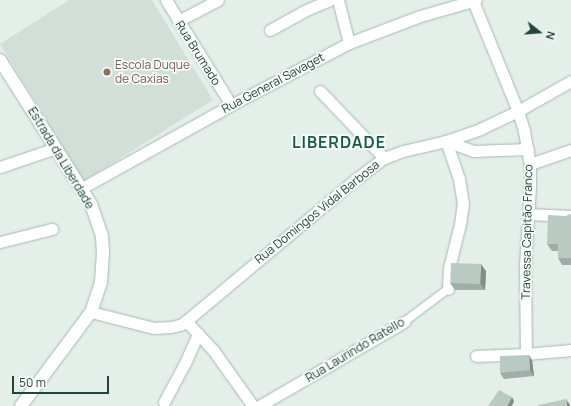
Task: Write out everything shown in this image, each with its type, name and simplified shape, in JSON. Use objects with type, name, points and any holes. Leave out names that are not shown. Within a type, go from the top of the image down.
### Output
[{"type":"main road","name":"Estrada da Liberdade","points":[[0,60],[82,188],[97,219],[102,236],[104,253],[101,282],[91,312],[21,406]]},
{"type":"street","name":"Rua Brumado","points":[[166,0],[231,105]]},
{"type":"street","points":[[178,21],[218,0]]},
{"type":"street","points":[[270,30],[330,0]]},
{"type":"street","points":[[338,0],[349,43]]},
{"type":"street","name":"Rua General Savaget","points":[[82,188],[231,105],[349,43],[400,22],[450,4],[475,0]]},
{"type":"street","name":"Travessa Capitão Franco","points":[[475,0],[518,111],[528,149],[530,164],[525,265],[526,354]]},
{"type":"street","name":"Rua Domingos Vidal Barbosa","points":[[186,321],[356,178],[384,158],[403,151],[446,141],[494,123],[571,81]]},
{"type":"street","points":[[320,90],[384,158]]},
{"type":"street","points":[[446,141],[474,150],[528,149]]},
{"type":"street","points":[[446,141],[459,179],[463,203],[450,268],[448,288]]},
{"type":"street","points":[[0,167],[56,148]]},
{"type":"street","points":[[530,164],[571,150]]},
{"type":"street","points":[[528,214],[571,216]]},
{"type":"street","points":[[0,242],[52,229]]},
{"type":"street","name":"Rua Laurindo Ratello","points":[[259,406],[404,322],[448,288]]},
{"type":"street","points":[[91,312],[154,328],[171,327],[186,321],[234,376],[253,406]]},
{"type":"street","points":[[164,402],[186,363],[198,334]]},
{"type":"street","points":[[476,356],[571,350]]},
{"type":"shaded area","name":"Escola Duque de Caxias","points":[[69,0],[152,0],[213,100],[84,181],[0,44]]},
{"type":"building","points":[[571,214],[571,258],[558,258],[558,244],[547,244],[548,215],[566,216]]},
{"type":"building","points":[[451,263],[481,264],[480,284],[450,283]]},
{"type":"building","points":[[529,355],[530,370],[500,373],[500,356]]},
{"type":"building","points":[[499,390],[512,397],[507,406],[488,406]]},
{"type":"building","points":[[566,399],[567,406],[538,406],[538,405]]},
{"type":"place","name":"Escola Duque de Caxias","points":[[107,72]]},
{"type":"district","name":"LIBERDADE","points":[[339,142]]}]
